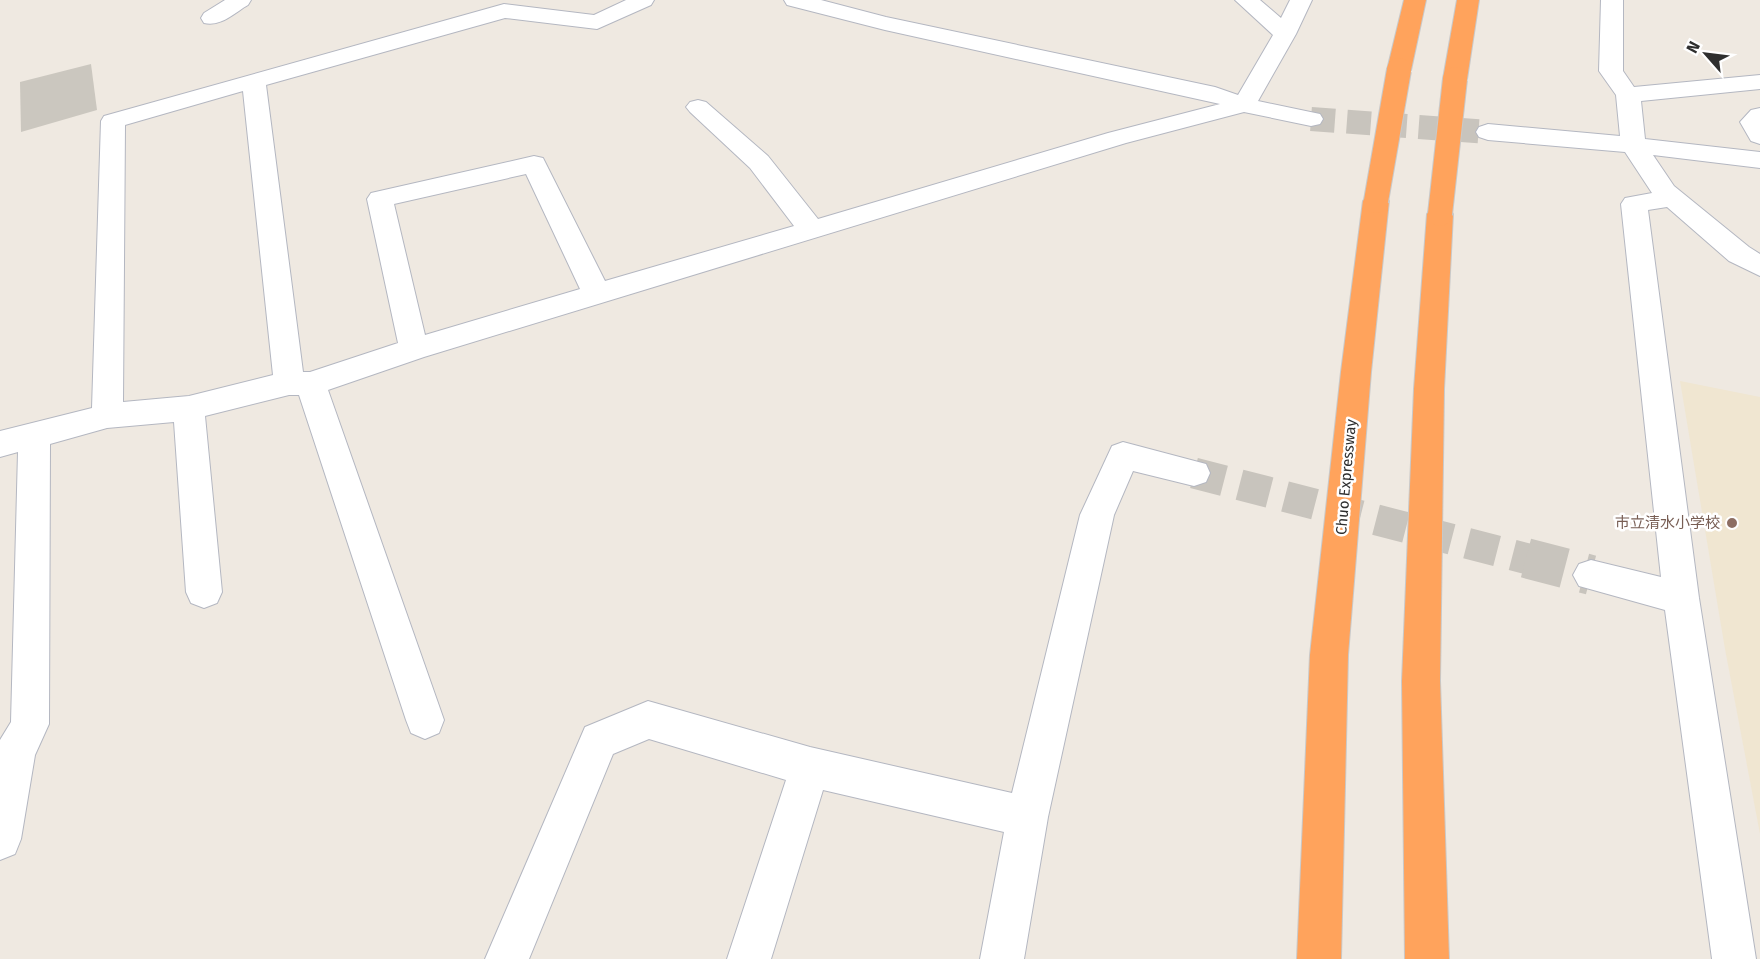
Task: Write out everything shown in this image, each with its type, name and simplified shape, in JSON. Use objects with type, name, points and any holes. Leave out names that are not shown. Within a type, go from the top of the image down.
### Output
[{"type":"highway","name":"Chuo Expressway","points":[[1320,959],[1329,655],[1356,372],[1376,201],[1414,0]]},
{"type":"highway","points":[[1427,959],[1420,681],[1430,390],[1440,214],[1455,79],[1468,0]]},
{"type":"street","points":[[212,18],[240,0]]},
{"type":"street","points":[[107,416],[113,122],[504,11],[597,22],[643,0]]},
{"type":"street","points":[[795,0],[885,23],[1215,94],[1244,105],[1311,119]]},
{"type":"street","points":[[1246,0],[1285,34]]},
{"type":"street","points":[[0,444],[107,416],[189,408],[300,383],[1117,138],[1244,105],[1285,34],[1301,0]]},
{"type":"street","points":[[1612,0],[1611,71],[1628,95],[1633,145],[1665,192],[1738,254],[1760,266]]},
{"type":"street","points":[[254,81],[300,383],[425,720]]},
{"type":"street","points":[[1628,95],[1760,82]]},
{"type":"street","points":[[698,107],[759,162],[812,230]]},
{"type":"street","points":[[1760,115],[1752,122],[1760,136]]},
{"type":"street","points":[[1488,132],[1633,145],[1760,160]]},
{"type":"street","points":[[414,348],[380,199],[534,164],[597,294]]},
{"type":"street","points":[[1672,198],[1635,204],[1681,598],[1734,959]]},
{"type":"street","points":[[189,408],[204,592]]},
{"type":"street","points":[[0,839],[8,758],[30,724],[34,435]]},
{"type":"street","points":[[1002,959],[1027,818],[1097,515],[1123,455],[1194,473]]},
{"type":"street","points":[[1591,575],[1681,598]]},
{"type":"street","points":[[507,959],[599,741],[648,720],[810,767],[1027,818]]},
{"type":"street","points":[[749,959],[810,767]]},
{"type":"shaded area","name":"市立清水小学校","points":[[1680,381],[1760,397],[1760,834],[1725,649]]},
{"type":"building","points":[[91,64],[97,110],[21,132],[20,82]]},
{"type":"tunnel","points":[[1311,119],[1488,132]]},
{"type":"tunnel","points":[[1194,473],[1532,560]]},
{"type":"tunnel","points":[[1526,558],[1591,575]]},
{"type":"place","name":"市立清水小学校","points":[[1732,523]]}]
